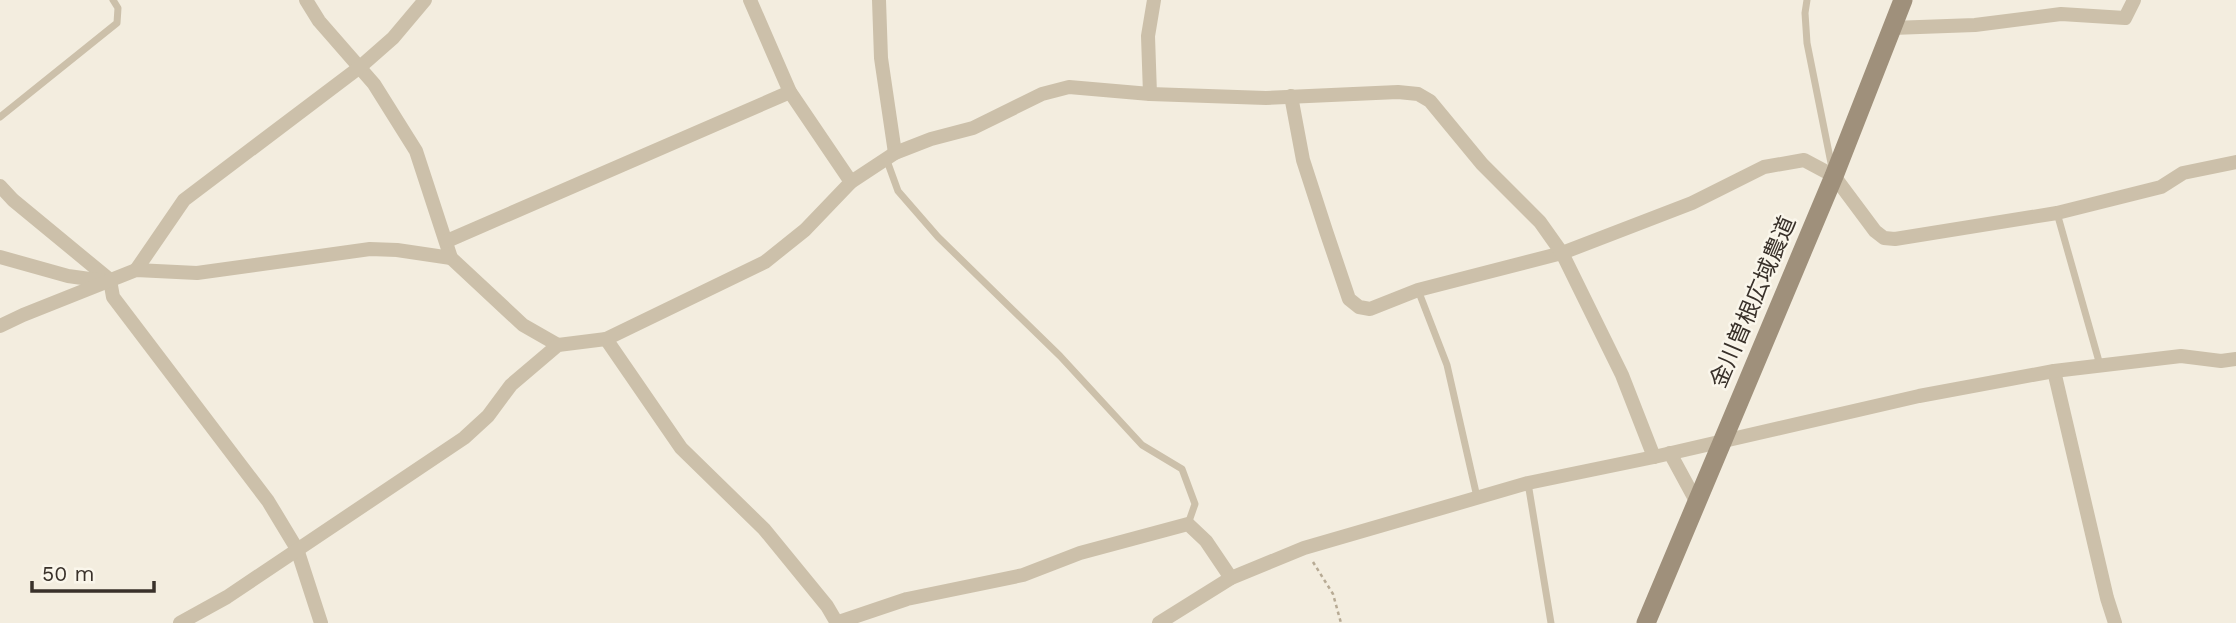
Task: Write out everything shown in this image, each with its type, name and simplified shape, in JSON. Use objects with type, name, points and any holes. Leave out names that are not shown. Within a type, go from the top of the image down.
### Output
[{"type":"street","points":[[306,0],[319,21],[360,67],[416,151],[451,258],[523,325],[558,345]]},
{"type":"street","points":[[136,270],[184,200],[360,67],[393,38],[425,0]]},
{"type":"street","points":[[750,0],[790,92],[851,182]]},
{"type":"street","points":[[878,0],[891,156]]},
{"type":"street","points":[[1150,94],[1148,36],[1154,0]]},
{"type":"street","name":"金川曽根広域農道","points":[[1646,623],[1833,176],[1903,0]]},
{"type":"street","points":[[1892,28],[1975,25],[2061,13],[2125,18],[2134,0]]},
{"type":"street","points":[[180,623],[227,597],[464,438],[488,416],[511,385],[558,345],[606,339],[765,262],[805,230],[851,182],[891,156],[931,139],[973,128],[1042,94],[1069,87],[1150,94],[1266,98],[1398,92],[1418,94],[1430,101],[1482,164],[1540,222],[1562,253],[1622,375],[1654,457]]},
{"type":"street","points":[[447,241],[790,92]]},
{"type":"street","points":[[1292,96],[1303,160],[1349,299],[1359,307],[1370,309],[1418,290],[1562,253],[1692,202],[1764,167],[1804,160],[1833,176],[1875,231],[1884,238],[1895,239],[2057,213],[2161,187],[2183,173],[2236,162]]},
{"type":"street","points":[[0,186],[107,281],[113,297],[268,501],[297,549],[321,623]]},
{"type":"street","points":[[0,326],[23,314],[136,270],[197,273],[370,249],[451,258]]},
{"type":"street","points":[[0,257],[68,276],[107,281]]},
{"type":"street","points":[[606,339],[681,448],[764,529],[840,622],[907,599],[1023,575],[1080,553],[1188,524],[1206,541],[1231,578]]},
{"type":"street","points":[[1159,623],[1231,578],[1304,548],[1528,483],[1919,396],[2054,371],[2181,356],[2236,359]]},
{"type":"street","points":[[2054,371],[2107,598],[2116,623]]},
{"type":"street","points":[[1670,453],[1696,501]]},
{"type":"lane","points":[[0,117],[117,23],[118,8],[113,0]]},
{"type":"lane","points":[[1807,0],[1807,43],[1833,176]]},
{"type":"lane","points":[[891,156],[898,191],[937,237],[1060,356],[1142,445],[1182,469],[1195,504],[1188,524]]},
{"type":"lane","points":[[2057,213],[2100,365]]},
{"type":"lane","points":[[1418,290],[1447,365],[1477,497]]},
{"type":"lane","points":[[1528,483],[1551,623]]},
{"type":"path","points":[[1304,548],[1333,594],[1341,623]]}]
